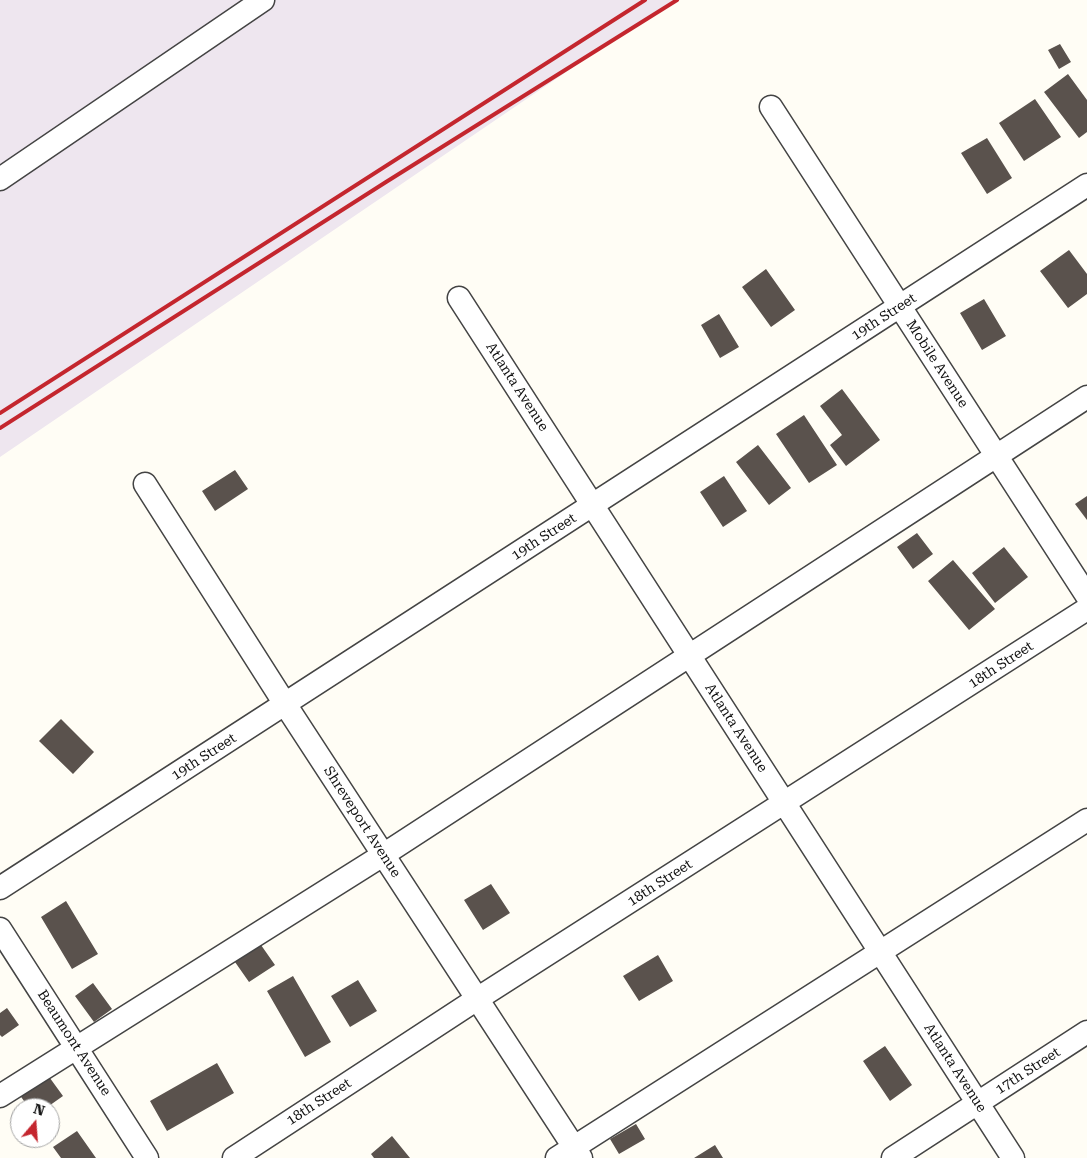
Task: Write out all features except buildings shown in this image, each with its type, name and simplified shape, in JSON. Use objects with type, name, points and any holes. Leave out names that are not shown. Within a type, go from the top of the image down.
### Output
[{"type":"street","points":[[0,179],[263,0]]},
{"type":"street","name":"Mobile Avenue","points":[[771,108],[1087,596]]},
{"type":"street","name":"19th Street","points":[[0,888],[1087,185]]},
{"type":"street","name":"Atlanta Avenue","points":[[459,298],[1013,1158]]},
{"type":"street","points":[[0,1096],[383,855],[998,457],[1087,397]]},
{"type":"street","name":"Shreveport Avenue","points":[[145,484],[477,1000],[570,1154]]},
{"type":"street","name":"18th Street","points":[[234,1158],[1087,609]]},
{"type":"street","points":[[570,1154],[880,950],[1087,820]]},
{"type":"street","name":"Beaumont Avenue","points":[[0,929],[147,1158]]},
{"type":"street","name":"17th Street","points":[[893,1158],[1087,1032]]},
{"type":"shaded area","points":[[0,0],[677,0],[625,32],[0,457]]},
{"type":"railway","points":[[0,413],[645,0]]},
{"type":"railway","points":[[0,428],[386,182],[677,0]]}]
